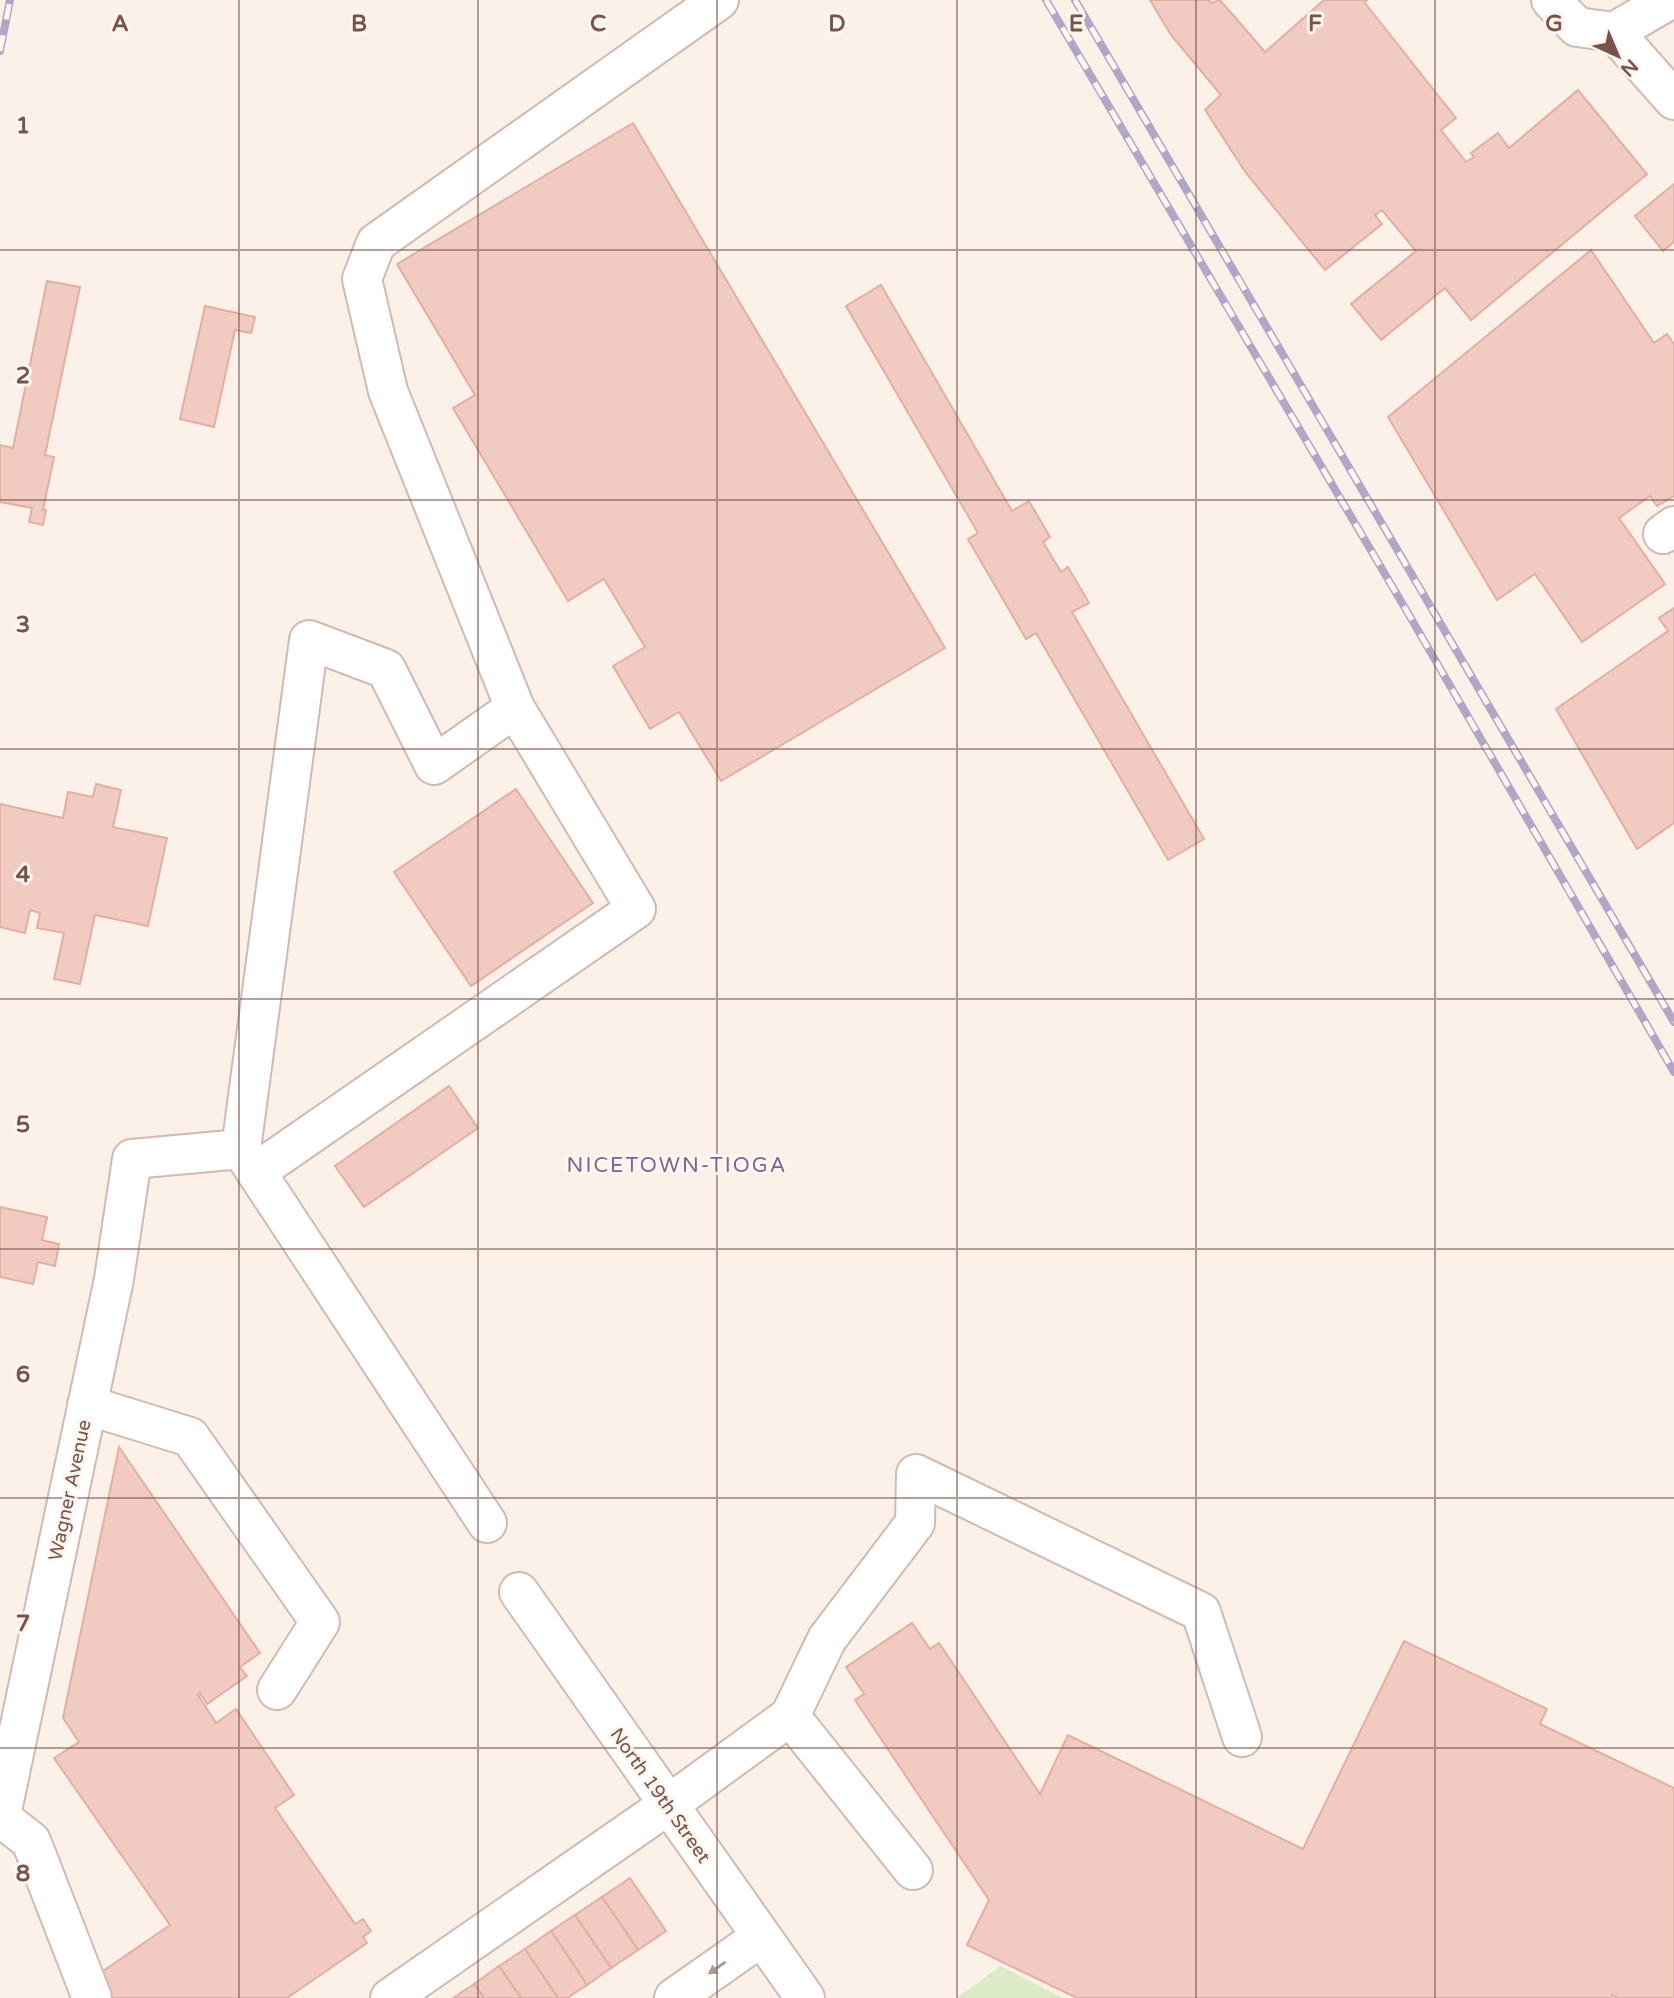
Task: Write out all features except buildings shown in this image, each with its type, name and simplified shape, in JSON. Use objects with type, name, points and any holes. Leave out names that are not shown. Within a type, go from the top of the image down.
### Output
[{"type":"street","points":[[248,1160],[636,909],[515,708],[388,391],[362,279],[376,243],[719,0]]},
{"type":"street","points":[[1551,0],[1577,27],[1614,32],[1670,0]]},
{"type":"street","points":[[1614,32],[1674,100]]},
{"type":"street","points":[[487,1523],[248,1160],[309,640],[386,670],[434,765],[515,708]]},
{"type":"street","name":"Wagner Avenue","points":[[0,1819],[114,1279],[132,1159],[248,1160]]},
{"type":"street","points":[[87,1405],[190,1437],[320,1622],[277,1690]]},
{"type":"street","points":[[390,1998],[668,1805],[790,1716],[827,1639],[915,1523],[916,1474],[1201,1612],[1242,1738]]},
{"type":"street","name":"North 19th Street","points":[[519,1592],[805,1998]]},
{"type":"street","points":[[790,1716],[913,1870]]},
{"type":"street","points":[[0,1819],[31,1841],[92,1998]]},
{"type":"street","points":[[674,1998],[761,1937]]},
{"type":"green space","points":[[1001,1966],[1063,1998],[956,1998]]},
{"type":"railway","points":[[0,51],[10,0]]},
{"type":"railway","points":[[1046,0],[1405,608],[1674,1072]]},
{"type":"railway","points":[[1075,0],[1674,1022]]},
{"type":"district","name":"NICETOWN-TIOGA","points":[[677,1165]]}]
